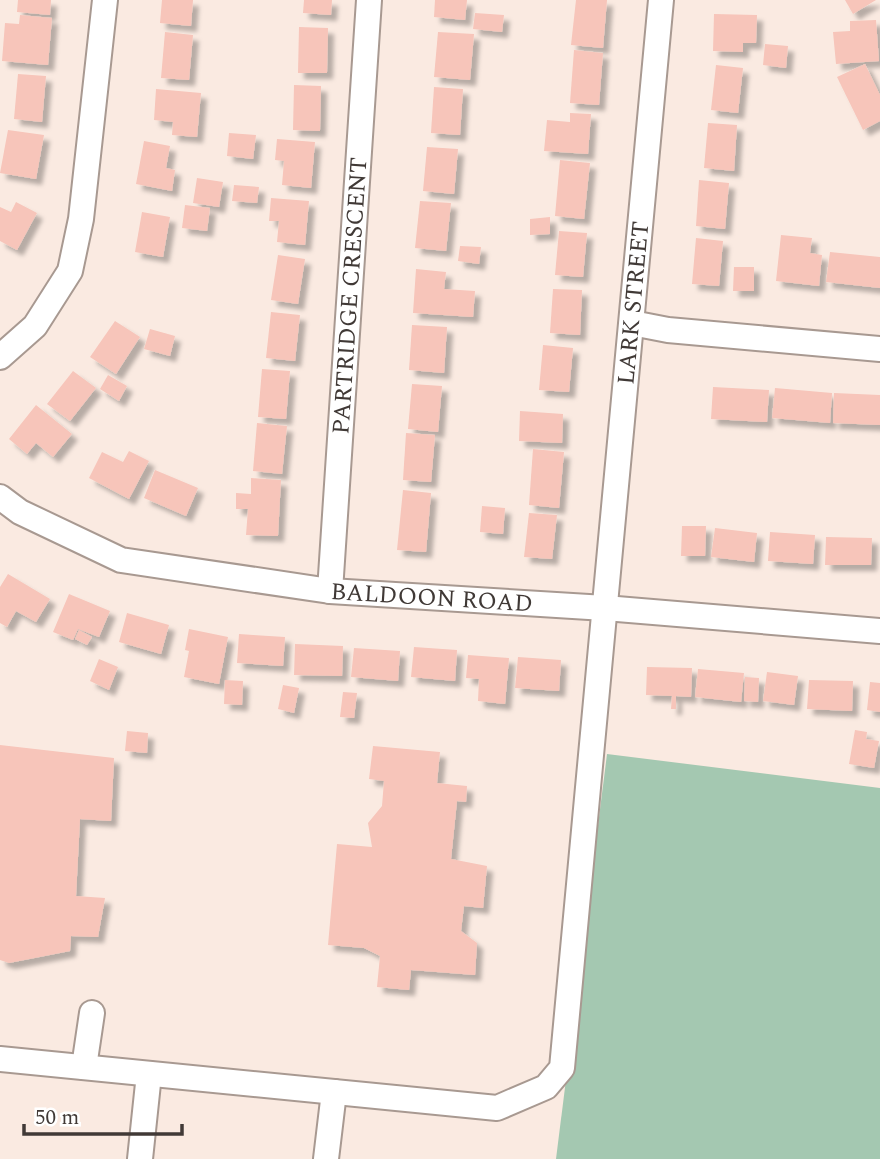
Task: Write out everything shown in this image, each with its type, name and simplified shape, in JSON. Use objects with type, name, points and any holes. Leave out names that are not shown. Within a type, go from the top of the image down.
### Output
[{"type":"street","points":[[0,357],[36,326],[70,271],[81,219],[105,0]]},
{"type":"street","name":"PARTRIDGE CRESCENT","points":[[330,591],[369,0]]},
{"type":"street","name":"LARK STREET","points":[[0,1059],[496,1108],[546,1087],[562,1068],[660,0]]},
{"type":"street","points":[[632,323],[668,330],[880,349]]},
{"type":"street","name":"BALDOON ROAD","points":[[0,497],[20,512],[121,560],[330,591],[605,608],[880,631]]},
{"type":"street","points":[[84,1067],[92,1013]]},
{"type":"street","points":[[140,1159],[149,1074]]},
{"type":"street","points":[[326,1159],[334,1092]]},
{"type":"green space","points":[[607,754],[880,788],[880,1159],[556,1159]]},
{"type":"building","points":[[18,0],[51,0],[50,15],[17,12]]},
{"type":"building","points":[[162,0],[193,0],[191,26],[160,23]]},
{"type":"building","points":[[304,0],[332,0],[331,15],[303,13]]},
{"type":"building","points":[[435,0],[467,0],[465,20],[434,17]]},
{"type":"building","points":[[576,0],[607,0],[603,48],[571,45]]},
{"type":"building","points":[[845,0],[876,0],[853,14]]},
{"type":"building","points":[[475,13],[504,15],[502,32],[473,29]]},
{"type":"building","points":[[714,14],[757,15],[756,43],[743,43],[743,52],[713,51]]},
{"type":"building","points":[[20,15],[52,18],[48,65],[2,61],[5,23],[19,24]]},
{"type":"building","points":[[876,20],[879,61],[836,64],[833,32],[850,31],[850,21]]},
{"type":"building","points":[[299,27],[328,28],[327,73],[298,73]]},
{"type":"building","points":[[165,32],[193,35],[189,80],[161,78]]},
{"type":"building","points":[[438,32],[474,34],[470,80],[434,77]]},
{"type":"building","points":[[765,44],[788,46],[786,68],[763,65]]},
{"type":"building","points":[[574,50],[603,53],[599,105],[570,103]]},
{"type":"building","points":[[865,64],[880,95],[880,121],[863,130],[837,77]]},
{"type":"building","points":[[716,65],[743,68],[738,113],[711,110]]},
{"type":"building","points":[[18,74],[46,76],[42,122],[14,119]]},
{"type":"building","points":[[294,85],[321,86],[320,131],[293,130]]},
{"type":"building","points":[[434,87],[463,89],[460,135],[431,133]]},
{"type":"building","points":[[156,89],[201,93],[197,137],[172,135],[173,122],[154,120]]},
{"type":"building","points":[[570,113],[591,114],[588,154],[544,151],[547,120],[570,122]]},
{"type":"building","points":[[708,123],[737,125],[734,171],[704,168]]},
{"type":"building","points":[[8,130],[44,135],[36,179],[0,173]]},
{"type":"building","points":[[229,133],[256,135],[253,159],[227,156]]},
{"type":"building","points":[[277,139],[315,142],[311,188],[282,185],[284,161],[275,160]]},
{"type":"building","points":[[144,141],[170,146],[166,168],[175,170],[172,191],[136,184]]},
{"type":"building","points":[[427,147],[458,149],[454,194],[423,191]]},
{"type":"building","points":[[560,160],[590,163],[584,219],[555,216]]},
{"type":"building","points":[[197,178],[223,182],[219,207],[193,203]]},
{"type":"building","points":[[699,180],[729,183],[725,229],[696,226]]},
{"type":"building","points":[[234,185],[259,187],[257,203],[232,201]]},
{"type":"building","points":[[271,198],[309,201],[305,245],[277,242],[279,221],[269,221]]},
{"type":"building","points":[[420,201],[451,203],[446,251],[415,248]]},
{"type":"building","points":[[16,202],[37,213],[17,250],[0,241],[0,207],[11,212]]},
{"type":"building","points":[[185,205],[210,208],[207,231],[182,228]]},
{"type":"building","points":[[142,212],[170,217],[163,257],[135,252]]},
{"type":"building","points":[[550,217],[550,234],[530,235],[530,219]]},
{"type":"building","points":[[559,231],[587,233],[583,277],[555,275]]},
{"type":"building","points":[[781,235],[812,238],[810,253],[822,255],[819,286],[776,281]]},
{"type":"building","points":[[696,238],[723,241],[719,286],[692,284]]},
{"type":"building","points":[[460,246],[481,247],[479,264],[458,261]]},
{"type":"building","points":[[830,252],[880,257],[880,288],[826,282]]},
{"type":"building","points":[[278,255],[305,259],[298,304],[271,300]]},
{"type":"building","points":[[734,267],[754,267],[754,291],[733,291]]},
{"type":"building","points":[[416,269],[446,272],[444,289],[475,291],[473,317],[413,313]]},
{"type":"building","points":[[553,289],[582,290],[580,335],[550,333]]},
{"type":"building","points":[[271,312],[300,315],[295,361],[266,358]]},
{"type":"building","points":[[115,321],[140,337],[116,374],[90,357]]},
{"type":"building","points":[[412,325],[447,327],[444,373],[409,370]]},
{"type":"building","points":[[150,329],[175,336],[170,356],[144,349]]},
{"type":"building","points":[[543,345],[573,348],[569,392],[539,390]]},
{"type":"building","points":[[262,369],[290,371],[286,419],[258,417]]},
{"type":"building","points":[[73,371],[96,388],[70,421],[47,404]]},
{"type":"building","points":[[108,375],[127,386],[119,401],[100,389]]},
{"type":"building","points":[[412,384],[442,386],[438,432],[408,429]]},
{"type":"building","points":[[713,387],[769,390],[767,422],[711,419]]},
{"type":"building","points":[[775,388],[832,393],[830,423],[772,418]]},
{"type":"building","points":[[834,393],[880,395],[880,425],[833,423]]},
{"type":"building","points":[[36,405],[72,434],[53,457],[36,443],[27,454],[9,439]]},
{"type":"building","points":[[520,411],[563,414],[562,443],[519,441]]},
{"type":"building","points":[[257,423],[287,426],[282,474],[253,471]]},
{"type":"building","points":[[406,433],[435,435],[431,482],[403,480]]},
{"type":"building","points":[[533,449],[564,452],[559,508],[529,505]]},
{"type":"building","points":[[129,451],[149,461],[129,499],[89,478],[102,452],[123,462]]},
{"type":"building","points":[[155,470],[198,488],[186,516],[144,498]]},
{"type":"building","points":[[251,478],[281,480],[278,536],[246,535],[248,509],[236,509],[236,493],[251,494]]},
{"type":"building","points":[[403,490],[431,493],[426,552],[397,550]]},
{"type":"building","points":[[482,506],[505,508],[503,534],[480,532]]},
{"type":"building","points":[[529,513],[557,515],[552,559],[524,557]]},
{"type":"building","points":[[682,526],[706,526],[705,556],[681,556]]},
{"type":"building","points":[[715,528],[757,533],[754,562],[711,557]]},
{"type":"building","points":[[770,532],[815,535],[813,564],[768,561]]},
{"type":"building","points":[[826,537],[872,538],[871,565],[825,565]]},
{"type":"building","points":[[8,574],[50,599],[36,622],[16,611],[7,627],[0,623],[0,587]]},
{"type":"building","points":[[69,594],[110,611],[99,637],[78,629],[73,640],[53,632]]},
{"type":"building","points":[[127,613],[169,625],[161,654],[119,642]]},
{"type":"building","points":[[189,629],[228,637],[219,684],[184,677],[189,651],[185,650]]},
{"type":"building","points":[[79,630],[92,637],[87,645],[75,639]]},
{"type":"building","points":[[239,634],[285,637],[283,666],[237,663]]},
{"type":"building","points":[[295,644],[343,646],[342,676],[294,675]]},
{"type":"building","points":[[414,647],[457,650],[455,681],[411,677]]},
{"type":"building","points":[[354,648],[400,651],[398,681],[351,677]]},
{"type":"building","points":[[468,655],[509,658],[505,704],[478,701],[479,679],[466,678]]},
{"type":"building","points":[[518,657],[561,660],[559,691],[515,688]]},
{"type":"building","points":[[99,659],[118,667],[109,690],[90,681]]},
{"type":"building","points":[[647,667],[692,668],[691,697],[676,696],[676,709],[671,709],[672,696],[646,695]]},
{"type":"building","points":[[698,669],[744,673],[741,702],[695,697]]},
{"type":"building","points":[[767,672],[798,676],[794,705],[763,701]]},
{"type":"building","points":[[745,677],[759,678],[758,702],[744,701]]},
{"type":"building","points":[[225,680],[243,681],[242,705],[224,704]]},
{"type":"building","points":[[809,680],[853,681],[852,711],[807,709]]},
{"type":"building","points":[[870,682],[880,683],[880,712],[867,710]]},
{"type":"building","points":[[283,685],[299,688],[294,713],[278,709]]},
{"type":"building","points":[[343,692],[357,693],[354,718],[340,717]]},
{"type":"building","points":[[855,730],[867,732],[866,739],[879,741],[874,768],[849,764]]},
{"type":"building","points":[[127,731],[148,733],[147,753],[125,751]]},
{"type":"building","points":[[0,745],[114,758],[111,821],[80,819],[76,896],[105,898],[98,937],[71,936],[70,951],[9,963],[0,960]]},
{"type":"building","points":[[373,746],[440,752],[437,783],[467,786],[466,802],[457,801],[451,859],[487,866],[483,908],[464,906],[461,931],[477,943],[475,975],[411,970],[409,990],[377,987],[380,956],[364,948],[328,945],[337,844],[372,847],[368,823],[382,806],[384,781],[369,779]]}]
